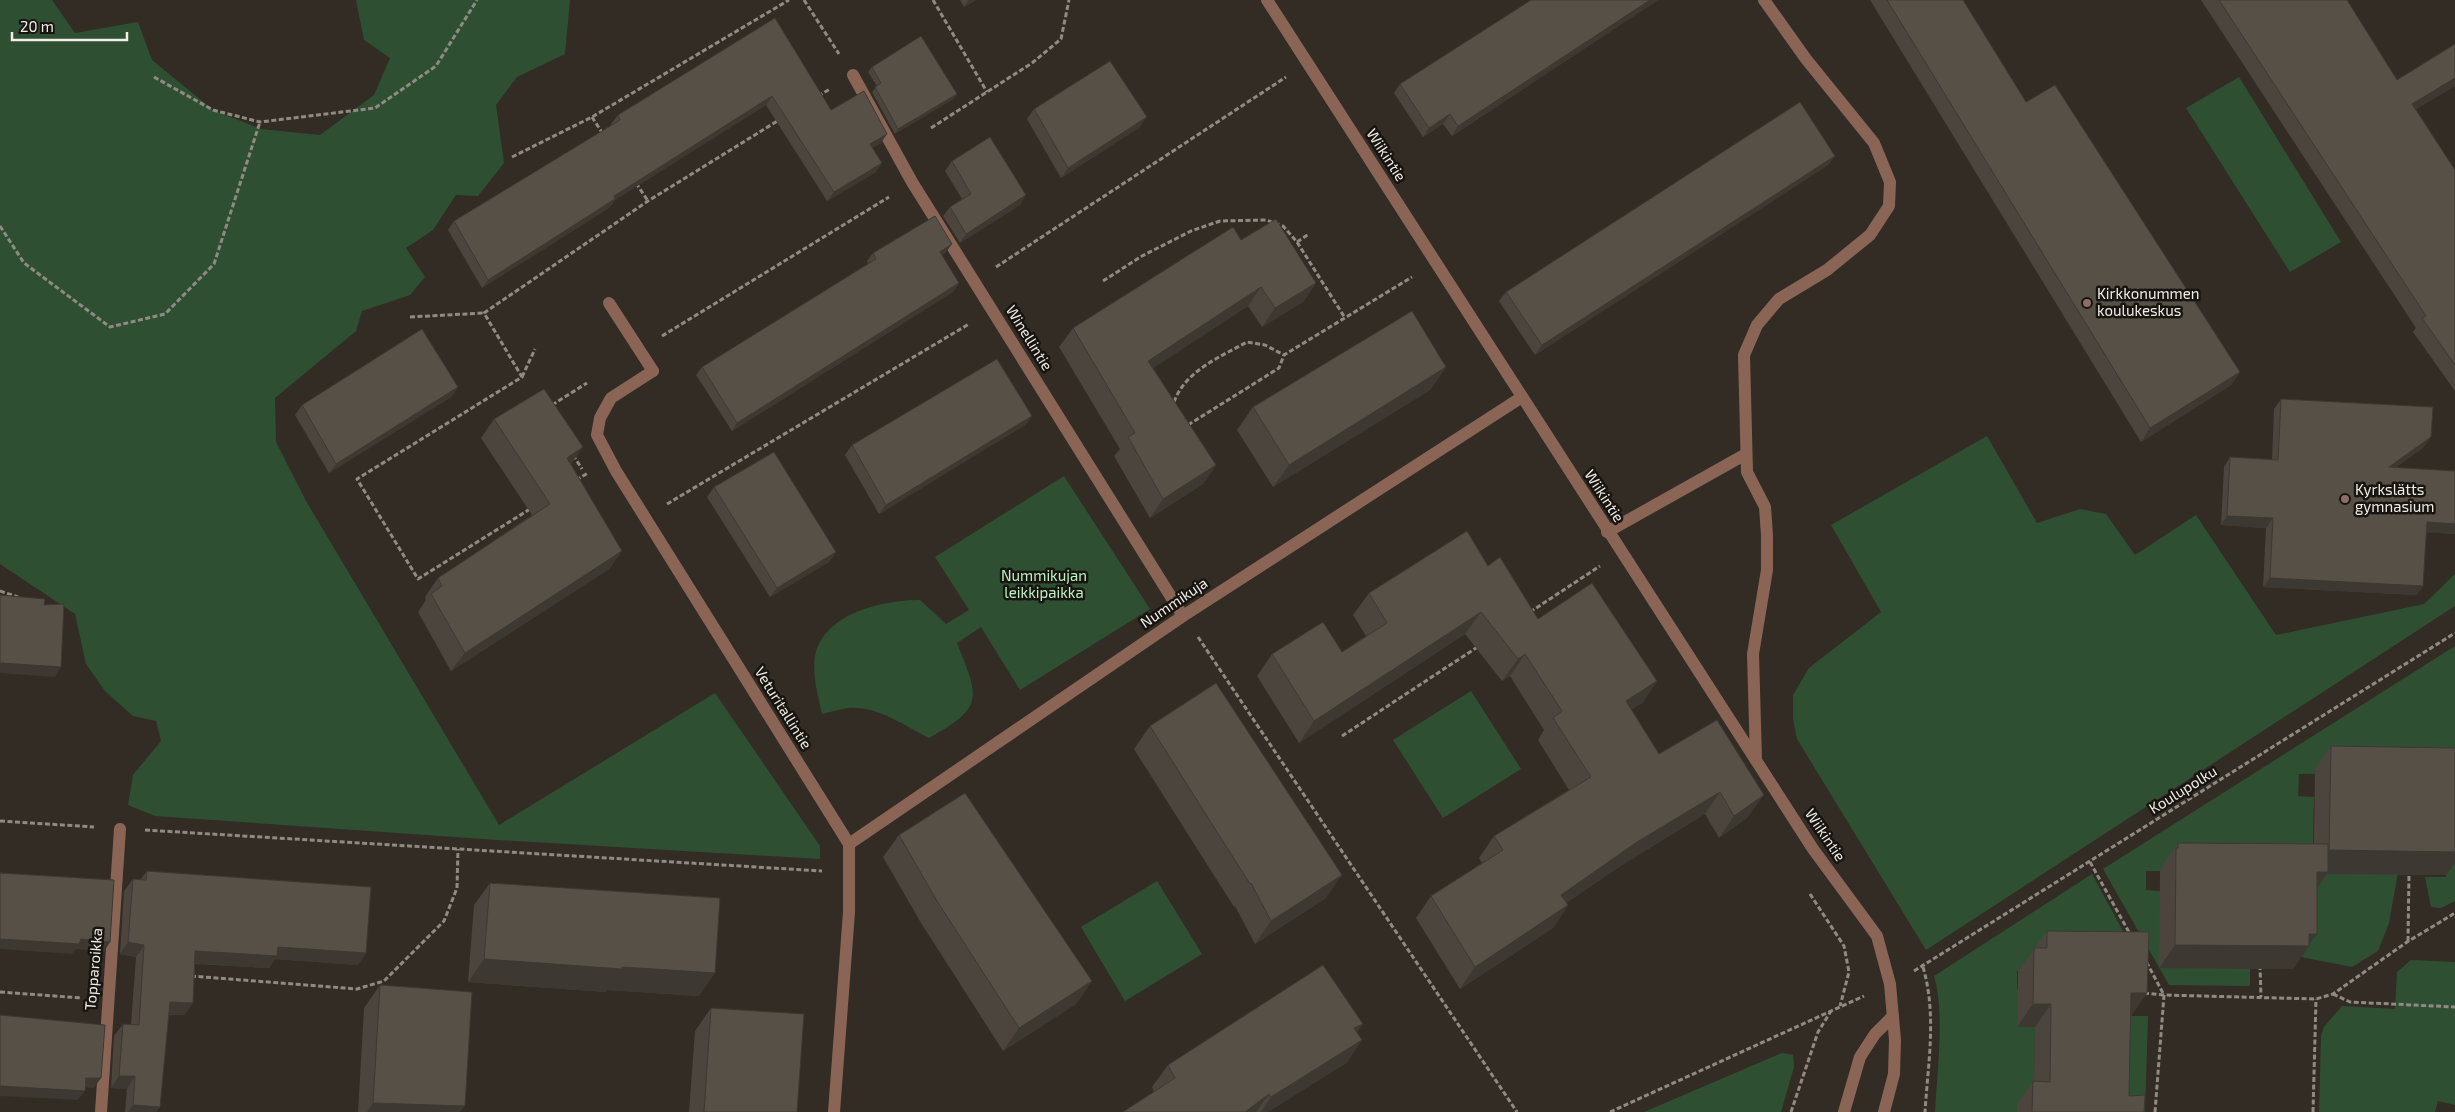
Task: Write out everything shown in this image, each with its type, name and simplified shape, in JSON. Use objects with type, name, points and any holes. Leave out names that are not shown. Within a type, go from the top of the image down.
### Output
[{"type":"street","name":"Wiikintie","points":[[1267,0],[1607,532],[1813,849],[1877,936],[1890,984],[1893,1016],[1894,1074],[1884,1112]]},
{"type":"street","points":[[1756,760],[1753,654],[1766,570],[1766,535],[1765,507],[1747,472],[1744,355],[1757,325],[1779,299],[1827,270],[1870,235],[1889,206],[1890,182],[1874,143],[1806,60],[1764,0]]},
{"type":"street","name":"Winellintie","points":[[853,75],[912,182],[975,280],[992,311],[1183,616]]},
{"type":"street","points":[[609,303],[639,350]]},
{"type":"street","name":"Veturitallintie","points":[[639,350],[653,371],[611,398],[600,418],[597,435],[645,517],[849,844]]},
{"type":"street","name":"Nummikuja","points":[[849,844],[1183,616],[1522,398]]},
{"type":"street","points":[[1607,532],[1746,454]]},
{"type":"street","name":"Topparoikka","points":[[101,1112],[120,828]]},
{"type":"street","points":[[834,1112],[849,912],[849,844]]},
{"type":"street","points":[[1844,1112],[1860,1057],[1875,1034],[1893,1016]]},
{"type":"path","points":[[154,77],[213,110],[260,122],[375,108],[436,66],[477,0]]},
{"type":"path","points":[[512,158],[592,117],[789,0]]},
{"type":"path","points":[[804,0],[853,75],[812,100]]},
{"type":"path","points":[[933,0],[988,92]]},
{"type":"path","points":[[931,128],[1032,63],[1061,39],[1069,0]]},
{"type":"path","points":[[975,280],[1307,63]]},
{"type":"path","points":[[410,317],[484,313],[648,201],[787,115]]},
{"type":"path","points":[[592,117],[608,140]]},
{"type":"path","points":[[0,226],[24,262],[110,328],[165,314],[214,264],[260,122]]},
{"type":"path","points":[[633,178],[648,201]]},
{"type":"path","points":[[639,350],[912,182]]},
{"type":"path","points":[[1103,281],[1142,256],[1191,231],[1220,220],[1266,220],[1283,226],[1297,242],[1344,318]]},
{"type":"path","points":[[1297,242],[1309,234]]},
{"type":"path","points":[[1186,426],[1279,368],[1284,355],[1412,277]]},
{"type":"path","points":[[645,517],[992,311]]},
{"type":"path","points":[[484,313],[522,377]]},
{"type":"path","points":[[1177,410],[1173,401],[1200,368],[1247,342],[1265,345],[1284,355]]},
{"type":"path","points":[[535,349],[522,377],[357,478],[418,579],[535,506]]},
{"type":"path","points":[[544,411],[591,380]]},
{"type":"path","points":[[1182,418],[1191,434]]},
{"type":"path","points":[[570,450],[591,482]]},
{"type":"path","points":[[569,484],[610,459]]},
{"type":"path","points":[[1528,614],[1601,566]]},
{"type":"path","points":[[0,591],[23,599]]},
{"type":"path","points":[[1183,616],[1517,1112]]},
{"type":"path","name":"Koulupolku","points":[[1925,1112],[1931,1023],[1930,991],[1923,967],[2455,633]]},
{"type":"path","points":[[1342,736],[1488,640]]},
{"type":"path","points":[[0,821],[848,873]]},
{"type":"path","points":[[190,976],[357,989],[384,981],[444,921],[457,888],[458,849]]},
{"type":"path","points":[[2090,862],[2132,937]]},
{"type":"path","points":[[2408,942],[2409,866]]},
{"type":"path","points":[[2137,990],[2143,993],[2164,995],[2316,999],[2333,994],[2408,942],[2455,913]]},
{"type":"path","points":[[2260,956],[2261,997]]},
{"type":"path","points":[[2146,962],[2164,995],[2155,1112]]},
{"type":"path","points":[[0,992],[107,1000]]},
{"type":"path","points":[[2333,994],[2350,1002],[2455,1007]]},
{"type":"path","points":[[2313,1112],[2316,999]]},
{"type":"path","points":[[1610,1112],[1840,1006]]},
{"type":"path","points":[[1791,1112],[1818,1032],[1831,1011]]},
{"type":"green space","points":[[0,0],[52,0],[75,33],[138,22],[152,60],[213,110],[261,129],[320,135],[374,95],[390,58],[364,40],[356,0],[570,0],[565,54],[517,77],[496,105],[504,163],[478,196],[456,195],[433,230],[406,248],[425,277],[410,295],[362,311],[356,331],[275,398],[276,442],[306,501],[499,825],[715,693],[820,846],[820,859],[498,840],[155,816],[128,805],[133,775],[161,741],[156,721],[133,716],[105,691],[86,664],[75,614],[0,564]]},
{"type":"green space","points":[[2239,77],[2341,242],[2290,272],[2186,108]]},
{"type":"green space","points":[[1987,436],[2037,523],[2080,509],[2106,514],[2135,555],[2196,515],[2276,635],[2424,604],[2455,574],[2455,606],[1926,950],[1797,739],[1793,719],[1793,695],[1809,668],[1881,612],[1831,525]]},
{"type":"green space","name":"Nummikujan leikkipaikka","points":[[1064,476],[1150,609],[1020,690],[981,627],[957,643],[973,689],[972,700],[968,709],[960,718],[929,738],[880,713],[870,710],[849,708],[822,714],[814,663],[821,641],[830,629],[842,619],[857,612],[889,603],[920,600],[946,624],[969,610],[935,557]]},
{"type":"green space","points":[[2455,646],[2455,771],[2299,774],[2298,796],[2314,797],[2313,853],[2401,856],[2389,923],[2378,951],[2352,967],[2301,957],[2163,866],[2162,871],[2146,871],[2146,890],[2160,891],[2160,955],[2180,968],[2201,968],[2250,956],[2250,986],[2169,985],[2103,869]]},
{"type":"green space","points":[[1471,691],[1521,769],[1443,818],[1393,740]]},
{"type":"green space","points":[[2447,859],[2455,859],[2455,901],[2441,908],[2431,907],[2425,877],[2446,877]]},
{"type":"green space","points":[[2092,874],[2143,968],[2017,971],[2017,989],[2033,990],[2018,1008],[2017,1026],[2035,1027],[2034,1105],[2017,1104],[2017,1112],[1935,1112],[1940,1025],[1934,976]]},
{"type":"green space","points":[[1157,881],[1202,954],[1125,1001],[1081,927]]},
{"type":"green space","points":[[2411,960],[2455,962],[2455,1105],[2438,1101],[2435,1112],[2319,1112],[2321,1036],[2324,1027],[2342,1006],[2395,1009],[2397,972]]},
{"type":"green space","points":[[2115,1016],[2148,1016],[2145,1112],[2113,1112]]},
{"type":"green space","points":[[1782,1053],[1793,1055],[1794,1067],[1781,1112],[1644,1112]]},
{"type":"building","points":[[1531,0],[1650,0],[1458,126],[1450,114],[1429,128],[1400,84]]},
{"type":"building","points":[[1887,0],[1963,0],[2026,102],[2055,85],[2240,372],[2150,428]]},
{"type":"building","points":[[2219,0],[2347,0],[2397,80],[2455,44],[2455,78],[2412,104],[2455,170],[2455,365],[2422,318],[2426,316]]},
{"type":"building","points":[[775,18],[831,110],[864,91],[887,134],[870,144],[882,163],[834,192],[772,96],[614,196],[615,199],[488,280],[454,221],[620,120],[618,115]]},
{"type":"building","points":[[921,36],[957,94],[898,129],[875,87],[881,83],[872,67]]},
{"type":"building","points":[[1110,61],[1147,117],[1068,168],[1034,109]]},
{"type":"building","points":[[1800,102],[1835,156],[1542,345],[1506,292]]},
{"type":"building","points":[[990,137],[1026,195],[966,234],[950,207],[971,194],[952,161]]},
{"type":"building","points":[[935,216],[952,244],[940,252],[959,283],[737,423],[702,367],[876,259],[873,253]]},
{"type":"building","points":[[1276,219],[1316,283],[1275,308],[1261,287],[1148,361],[1216,465],[1163,499],[1128,437],[1135,433],[1073,328],[1233,227],[1241,240]]},
{"type":"building","points":[[1412,311],[1446,367],[1289,465],[1253,407]]},
{"type":"building","points":[[422,329],[458,387],[336,464],[302,405]]},
{"type":"building","points":[[997,359],[1032,416],[886,505],[852,445]]},
{"type":"building","points":[[544,389],[583,447],[567,458],[622,551],[465,653],[431,594],[442,586],[438,578],[550,504],[494,419]]},
{"type":"building","points":[[2281,399],[2433,407],[2431,437],[2389,467],[2455,471],[2455,524],[2427,522],[2423,586],[2270,578],[2273,518],[2227,516],[2230,457],[2278,460]]},
{"type":"building","points":[[774,452],[836,552],[777,588],[714,487]]},
{"type":"building","points":[[1467,531],[1488,566],[1500,557],[1538,619],[1592,583],[1657,681],[1626,701],[1659,754],[1717,720],[1764,795],[1734,816],[1720,792],[1637,842],[1561,895],[1568,905],[1475,967],[1431,896],[1503,850],[1494,836],[1591,777],[1553,718],[1562,711],[1525,654],[1518,659],[1481,612],[1314,721],[1272,654],[1323,622],[1342,652],[1387,623],[1369,593]]},
{"type":"building","points":[[0,595],[45,599],[44,605],[64,604],[61,667],[0,663]]},
{"type":"building","points":[[1216,683],[1342,875],[1271,921],[1251,883],[1150,726]]},
{"type":"building","points":[[2331,746],[2455,748],[2455,852],[2329,850]]},
{"type":"building","points":[[965,793],[1092,981],[1019,1028],[937,901],[899,835]]},
{"type":"building","points":[[2178,843],[2328,844],[2328,872],[2317,872],[2317,934],[2309,934],[2309,946],[2175,945],[2176,848],[2178,848]]},
{"type":"building","points":[[147,871],[371,887],[366,953],[278,947],[277,956],[195,951],[193,1003],[170,1002],[160,1107],[133,1105],[135,1076],[119,1076],[123,1024],[139,1025],[144,945],[128,942],[133,879],[146,880]]},
{"type":"building","points":[[0,873],[114,880],[110,942],[81,939],[79,944],[0,939]]},
{"type":"building","points":[[490,883],[720,898],[715,973],[622,967],[622,969],[484,959]]},
{"type":"building","points":[[2047,931],[2149,932],[2147,993],[2131,993],[2129,1096],[2145,1095],[2144,1112],[2032,1112],[2033,1081],[2050,1082],[2051,1004],[2033,1004],[2034,948],[2047,948]]},
{"type":"building","points":[[1323,965],[1363,1024],[1354,1028],[1362,1040],[1271,1097],[1269,1094],[1245,1112],[1123,1112],[1175,1078],[1168,1065]]},
{"type":"building","points":[[380,985],[472,992],[465,1106],[373,1103]]},
{"type":"building","points":[[711,1008],[804,1014],[797,1112],[704,1112]]},
{"type":"building","points":[[0,1015],[105,1025],[101,1078],[86,1078],[85,1091],[0,1086]]},
{"type":"place","name":"Kirkkonummen koulukeskus","points":[[2087,303]]},
{"type":"place","name":"Kyrkslätts gymnasium","points":[[2345,499]]}]
